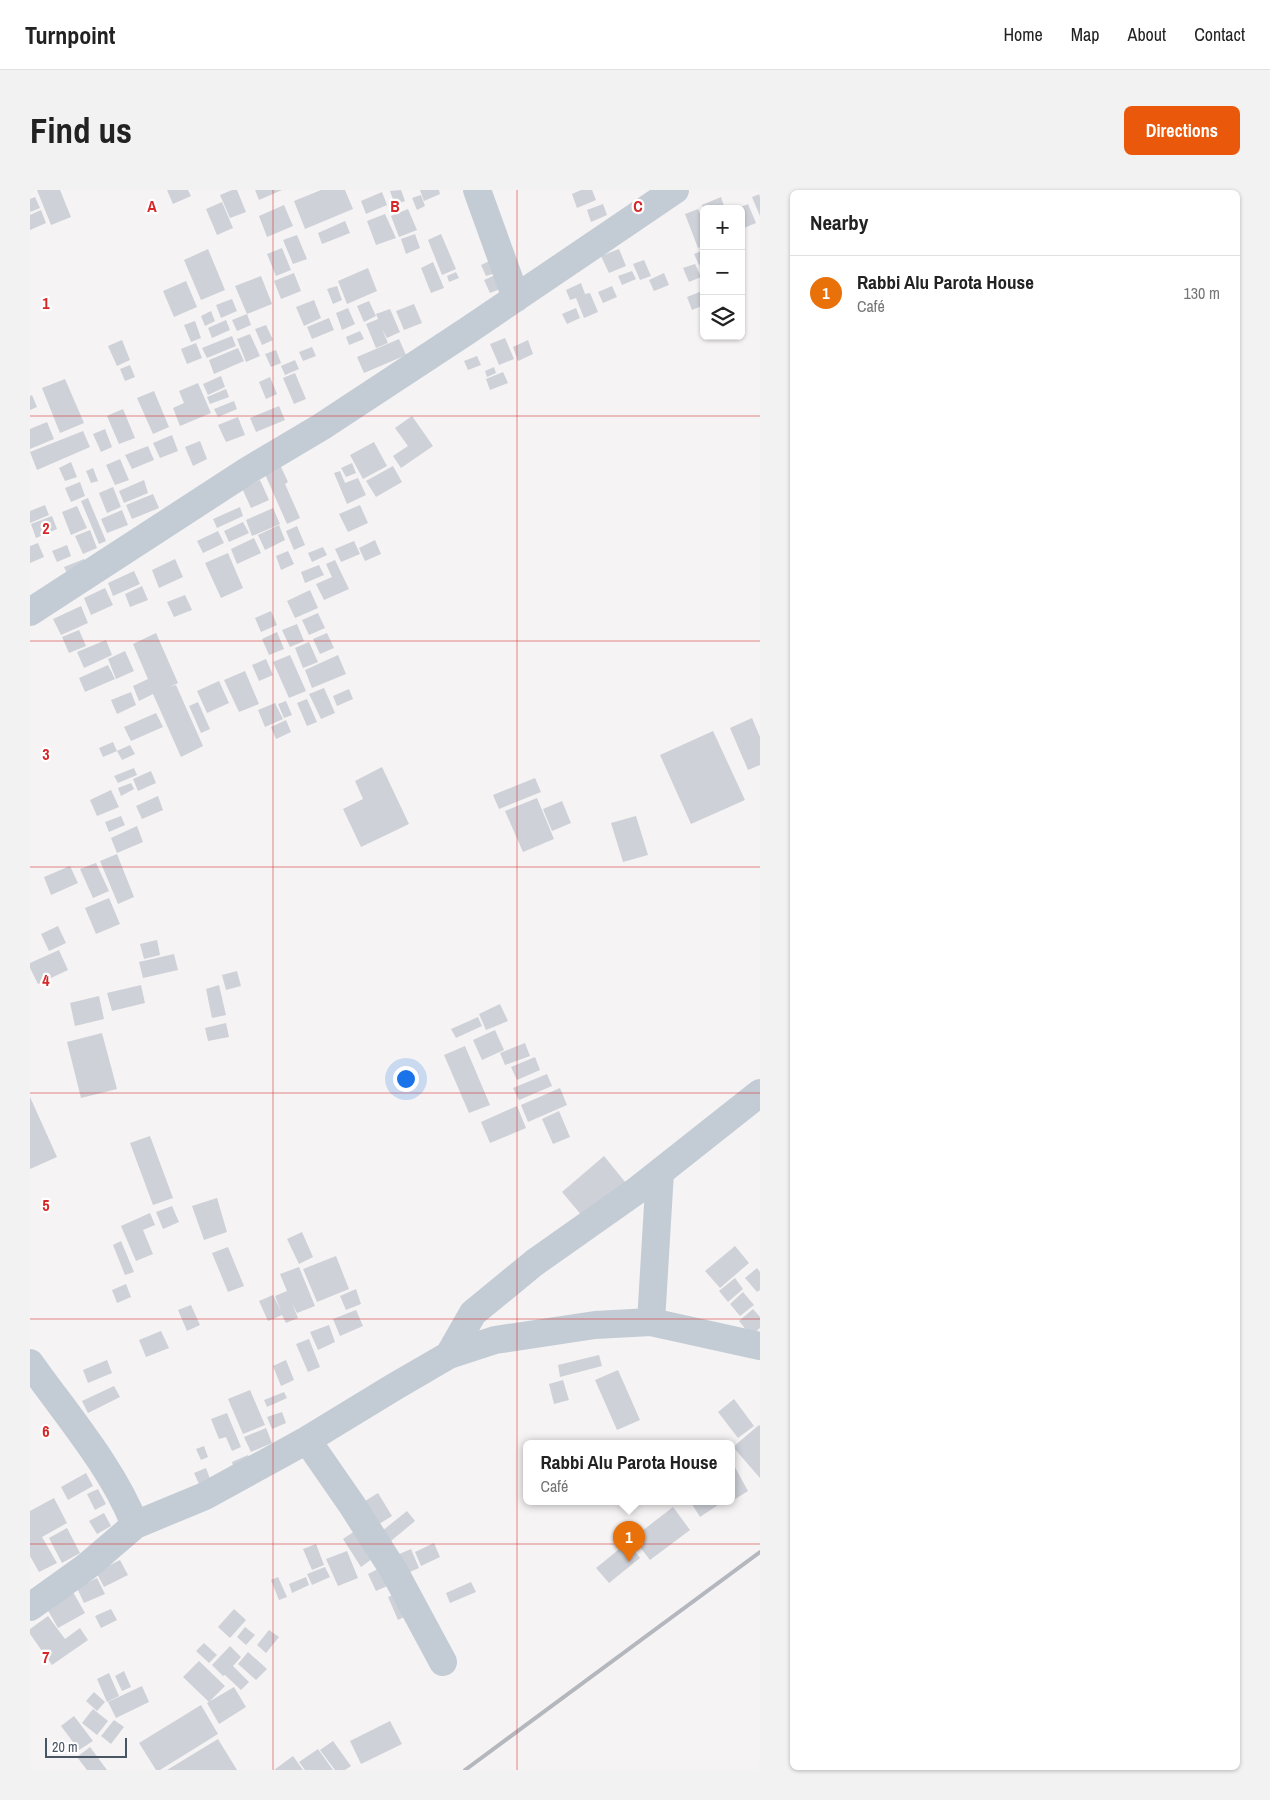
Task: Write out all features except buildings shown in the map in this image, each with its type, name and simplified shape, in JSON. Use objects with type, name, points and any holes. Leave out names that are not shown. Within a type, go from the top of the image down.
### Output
[{"type":"street","points":[[477,190],[516,298]]},
{"type":"street","points":[[30,612],[247,471],[321,427],[675,190]]},
{"type":"street","points":[[449,1356],[473,1313],[534,1262],[660,1172],[760,1093]]},
{"type":"street","points":[[651,1322],[660,1172]]},
{"type":"street","points":[[30,1607],[86,1567],[135,1525],[205,1496],[307,1440],[449,1356],[495,1340],[595,1325],[651,1322],[760,1346]]},
{"type":"street","points":[[30,1363],[109,1473],[135,1525]]},
{"type":"street","points":[[307,1440],[352,1504],[394,1572],[443,1662]]},
{"type":"railway","points":[[465,1770],[760,1552]]},
{"type":"place","name":"Rabbi Alu Parota House","points":[[629,1562]]}]
